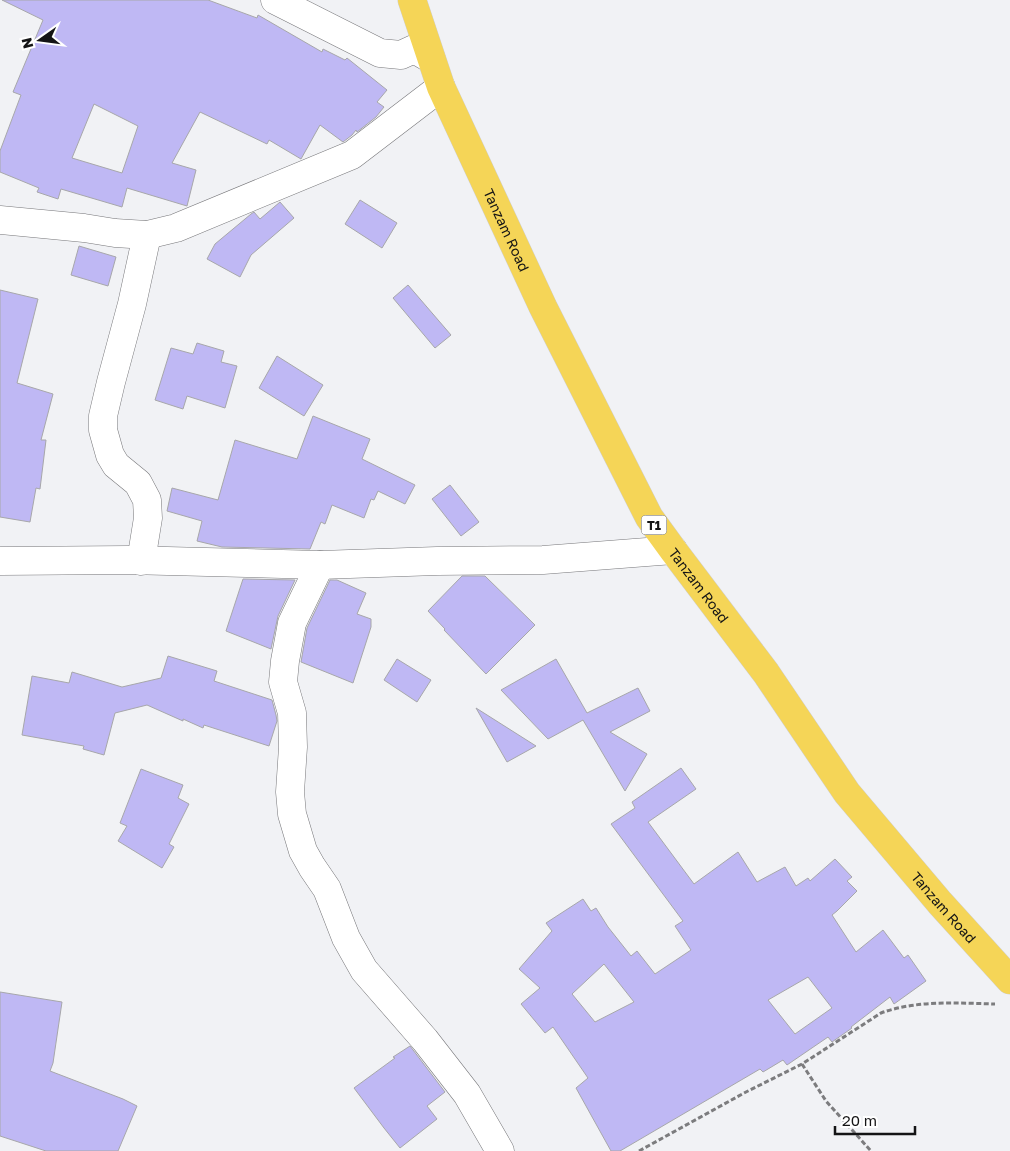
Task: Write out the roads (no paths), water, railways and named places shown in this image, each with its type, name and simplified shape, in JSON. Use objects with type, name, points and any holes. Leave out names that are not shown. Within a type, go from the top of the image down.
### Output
[{"type":"highway","name":"Tanzam Road","points":[[412,0],[441,87],[543,307],[649,517],[766,673],[847,793],[940,903],[1005,992]]},
{"type":"street","points":[[275,0],[380,53],[401,55],[414,49],[431,59]]},
{"type":"street","points":[[0,220],[147,235],[176,228],[352,156],[441,87]]},
{"type":"street","points":[[141,561],[148,518],[146,500],[138,483],[116,465],[110,455],[103,430],[103,416],[132,304],[147,235]]},
{"type":"street","points":[[0,561],[141,561],[320,565],[544,560],[672,550]]},
{"type":"street","points":[[320,565],[292,623],[283,682],[292,713],[293,747],[290,800],[292,814],[303,851],[327,889],[346,938],[364,970],[425,1040],[467,1094],[500,1151]]}]
